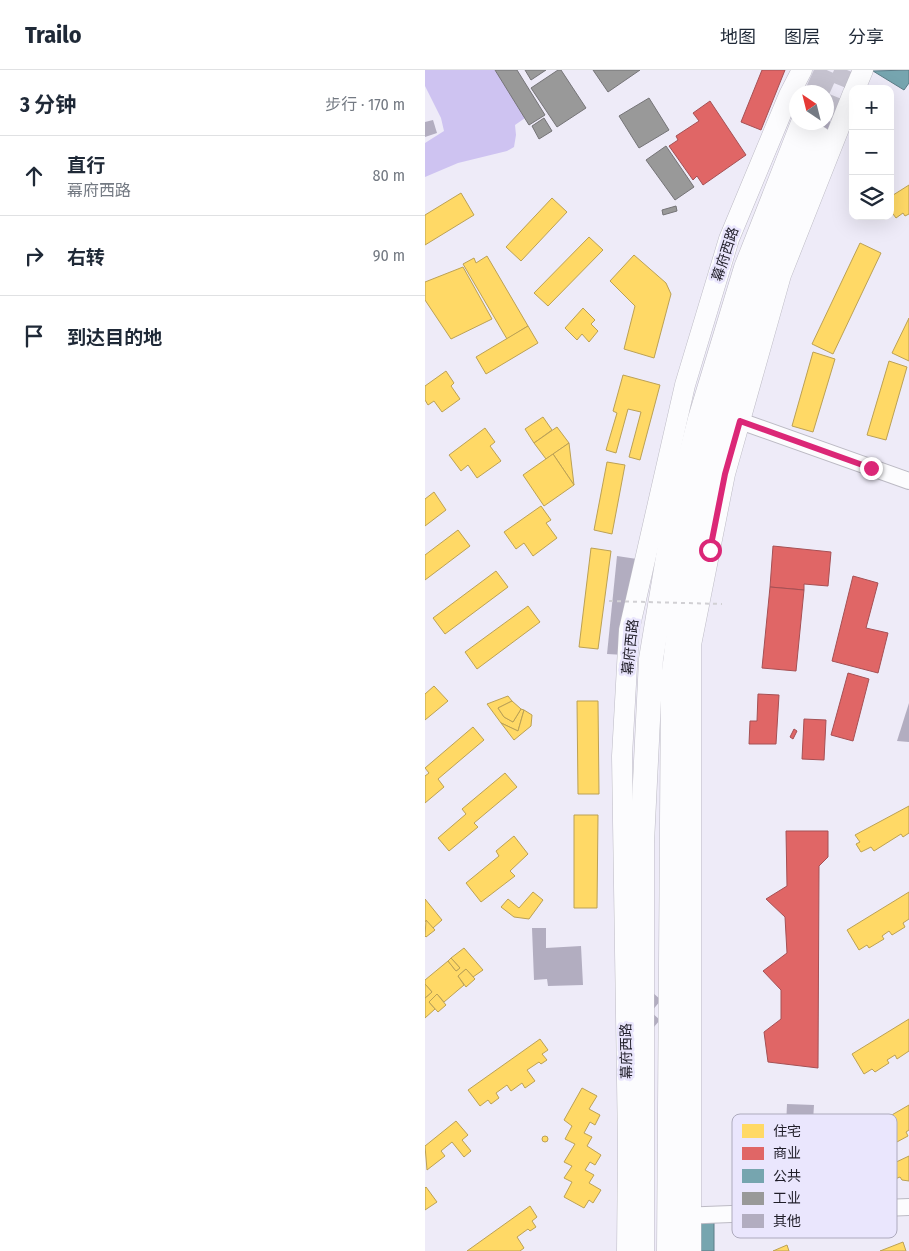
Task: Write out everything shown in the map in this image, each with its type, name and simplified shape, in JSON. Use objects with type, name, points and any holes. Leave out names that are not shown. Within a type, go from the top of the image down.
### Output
[{"type":"highway","name":"幕府西路","points":[[669,1251],[680,1216],[673,679],[679,625],[718,424],[741,343],[811,131]]},
{"type":"highway","name":"幕府西路","points":[[642,1251],[642,843],[651,659],[674,521],[702,410],[746,268],[811,131]]},
{"type":"main road","name":"幕府西路","points":[[627,1251],[628,1146],[622,756],[629,630],[685,385],[729,239],[789,95],[802,70]]},
{"type":"main road","points":[[857,85],[863,70]]},
{"type":"main road","name":"幕府西路","points":[[691,1251],[680,1216],[691,645],[725,474],[781,275],[849,103]]},
{"type":"street","points":[[740,421],[909,481]]},
{"type":"street","points":[[680,1216],[732,1214]]},
{"type":"path","points":[[609,601],[722,604]]},
{"type":"shaded area","points":[[425,70],[495,70],[525,118],[515,125],[514,147],[507,151],[458,163],[425,177],[425,143],[444,131],[441,118],[425,86]]},
{"type":"building: 住宅","points":[[909,185],[909,214],[905,216],[903,213],[896,218],[894,215],[894,194]]},
{"type":"building: 住宅","points":[[461,193],[474,215],[425,245],[425,215]]},
{"type":"building: 住宅","points":[[552,198],[567,212],[521,261],[506,247]]},
{"type":"building: 住宅","points":[[589,237],[603,250],[548,306],[534,293]]},
{"type":"building: 住宅","points":[[860,243],[881,253],[833,354],[812,344]]},
{"type":"building: 住宅","points":[[634,255],[666,283],[671,294],[654,358],[624,349],[635,306],[610,281]]},
{"type":"building: 住宅","points":[[487,256],[528,326],[507,339],[463,264],[474,258],[476,263]]},
{"type":"building: 住宅","points":[[463,267],[492,319],[451,339],[425,300],[425,282]]},
{"type":"building: 住宅","points":[[583,308],[595,320],[591,324],[598,331],[589,342],[582,334],[577,340],[565,328]]},
{"type":"building: 住宅","points":[[909,318],[909,361],[892,353]]},
{"type":"building: 住宅","points":[[528,326],[538,343],[486,374],[476,357]]},
{"type":"building: 住宅","points":[[813,352],[835,359],[813,432],[792,426]]},
{"type":"building: 住宅","points":[[889,361],[907,367],[886,440],[867,435]]},
{"type":"building: 住宅","points":[[446,371],[454,383],[451,386],[460,399],[442,412],[434,401],[428,405],[425,400],[425,386]]},
{"type":"building: 住宅","points":[[623,375],[660,385],[640,460],[629,457],[641,412],[628,409],[616,453],[606,450],[617,413],[613,411]]},
{"type":"building: 住宅","points":[[543,417],[552,430],[534,443],[525,429]]},
{"type":"building: 住宅","points":[[557,427],[569,443],[546,459],[534,443]]},
{"type":"building: 住宅","points":[[485,428],[495,442],[490,446],[501,461],[477,478],[468,465],[461,471],[449,455]]},
{"type":"building: 住宅","points":[[569,443],[574,485],[553,454]]},
{"type":"building: 住宅","points":[[553,454],[574,485],[544,506],[523,475]]},
{"type":"building: 住宅","points":[[607,462],[625,465],[612,534],[594,530]]},
{"type":"building: 住宅","points":[[434,492],[446,510],[425,526],[425,499]]},
{"type":"building: 住宅","points":[[541,506],[551,520],[546,523],[557,538],[533,556],[524,543],[516,549],[504,532]]},
{"type":"building: 住宅","points":[[458,530],[470,546],[425,580],[425,555]]},
{"type":"building: 住宅","points":[[591,548],[611,551],[598,649],[579,647]]},
{"type":"building: 住宅","points":[[496,571],[508,587],[445,634],[433,618]]},
{"type":"building: 住宅","points":[[528,606],[540,622],[477,669],[465,652]]},
{"type":"building: 住宅","points":[[434,686],[448,701],[425,720],[425,694]]},
{"type":"building: 住宅","points":[[508,696],[512,701],[498,708],[504,717],[513,722],[521,709],[524,710],[518,731],[501,723],[487,704]]},
{"type":"building: 住宅","points":[[512,701],[521,709],[513,722],[504,717],[498,708]]},
{"type":"building: 住宅","points":[[577,701],[598,701],[599,794],[578,794]]},
{"type":"building: 住宅","points":[[524,710],[532,715],[531,726],[514,740],[501,723],[518,731]]},
{"type":"building: 住宅","points":[[473,727],[484,740],[438,779],[444,787],[425,803],[425,776],[429,773],[425,768]]},
{"type":"building: 住宅","points":[[505,773],[517,787],[474,823],[478,827],[449,851],[438,838],[466,814],[462,809]]},
{"type":"building: 住宅","points":[[909,806],[909,833],[903,837],[901,834],[874,851],[871,847],[861,852],[856,844],[860,842],[855,835]]},
{"type":"building: 住宅","points":[[574,815],[598,815],[597,908],[574,908]]},
{"type":"building: 住宅","points":[[514,836],[528,854],[510,871],[515,876],[481,902],[466,883],[499,856],[496,851]]},
{"type":"building: 住宅","points":[[533,892],[543,900],[529,919],[514,917],[501,907],[508,899],[519,908]]},
{"type":"building: 住宅","points":[[909,892],[909,919],[903,923],[905,927],[892,935],[889,931],[882,936],[884,939],[869,948],[867,945],[859,950],[847,930]]},
{"type":"building: 住宅","points":[[425,899],[442,920],[433,928],[425,921]]},
{"type":"building: 住宅","points":[[426,920],[435,930],[426,937],[425,936]]},
{"type":"building: 住宅","points":[[464,948],[483,970],[473,977],[466,969],[458,976],[464,985],[444,1002],[437,994],[429,1002],[435,1009],[425,1018],[425,998],[432,992],[425,984],[425,980],[448,961],[456,971],[460,968],[451,958]]},
{"type":"building: 住宅","points":[[451,958],[460,968],[456,971],[448,961]]},
{"type":"building: 住宅","points":[[466,969],[475,979],[466,987],[458,976]]},
{"type":"building: 住宅","points":[[425,984],[432,992],[425,998]]},
{"type":"building: 住宅","points":[[437,994],[446,1005],[438,1012],[429,1002]]},
{"type":"building: 住宅","points":[[909,1019],[909,1051],[897,1059],[895,1055],[887,1060],[889,1063],[875,1072],[872,1069],[864,1074],[852,1054]]},
{"type":"building: 住宅","points":[[540,1039],[548,1050],[542,1054],[547,1060],[541,1064],[539,1062],[527,1070],[535,1081],[525,1088],[522,1083],[511,1091],[507,1085],[496,1093],[499,1098],[491,1104],[488,1100],[480,1106],[468,1090]]},
{"type":"building: 住宅","points":[[582,1088],[597,1096],[589,1109],[600,1115],[595,1125],[590,1122],[584,1133],[592,1137],[587,1146],[601,1155],[595,1165],[590,1162],[585,1170],[594,1175],[589,1183],[601,1190],[593,1203],[589,1200],[584,1208],[564,1197],[572,1182],[564,1178],[572,1166],[564,1162],[575,1144],[565,1139],[572,1126],[564,1120]]},
{"type":"building: 住宅","points":[[909,1105],[909,1130],[906,1132],[908,1136],[897,1142],[897,1114],[893,1114]]},
{"type":"building: 住宅","points":[[456,1121],[468,1135],[462,1140],[471,1151],[464,1157],[452,1142],[441,1151],[445,1156],[427,1170],[425,1146]]},
{"type":"building: 住宅","points":[[545,1136],[548,1139],[545,1142],[542,1139]]},
{"type":"building: 住宅","points":[[909,1156],[909,1181],[902,1180],[900,1177],[897,1178],[897,1162]]},
{"type":"building: 住宅","points":[[425,1188],[437,1202],[425,1210]]},
{"type":"building: 住宅","points":[[530,1206],[537,1217],[532,1221],[536,1227],[530,1231],[528,1229],[517,1237],[524,1248],[520,1251],[467,1251]]},
{"type":"building: 住宅","points":[[903,1242],[906,1251],[880,1251]]},
{"type":"building: 住宅","points":[[787,1245],[789,1251],[773,1251]]},
{"type":"building: 商业","points":[[762,70],[785,70],[761,130],[741,122]]},
{"type":"building: 商业","points":[[710,101],[746,155],[703,185],[697,176],[693,180],[669,146],[678,140],[676,136],[699,121],[693,113]]},
{"type":"building: 商业","points":[[773,546],[831,552],[828,586],[804,584],[804,590],[770,587]]},
{"type":"building: 商业","points":[[853,576],[878,583],[866,628],[888,633],[878,673],[832,661]]},
{"type":"building: 商业","points":[[770,587],[804,590],[796,671],[762,668]]},
{"type":"building: 商业","points":[[848,673],[869,679],[853,741],[831,735]]},
{"type":"building: 商业","points":[[758,694],[779,695],[776,744],[749,744],[750,721],[757,721]]},
{"type":"building: 商业","points":[[804,719],[826,720],[824,760],[802,759]]},
{"type":"building: 商业","points":[[794,729],[797,731],[793,739],[790,737]]},
{"type":"building: 商业","points":[[786,831],[828,831],[828,857],[819,866],[818,1068],[768,1062],[764,1032],[781,1019],[781,990],[763,971],[787,953],[785,917],[766,899],[787,886]]},
{"type":"building: 公共","points":[[909,70],[909,83],[904,90],[873,71]]},
{"type":"building: 公共","points":[[714,1209],[714,1251],[673,1251],[673,1211]]},
{"type":"building: 工业","points":[[495,70],[517,70],[545,115],[529,125]]},
{"type":"building: 工业","points":[[525,70],[546,70],[531,80]]},
{"type":"building: 工业","points":[[558,70],[561,70],[586,108],[557,127],[531,88]]},
{"type":"building: 工业","points":[[593,70],[640,70],[608,92]]},
{"type":"building: 工业","points":[[649,98],[669,130],[639,148],[619,116]]},
{"type":"building: 工业","points":[[544,118],[552,131],[539,139],[532,126]]},
{"type":"building: 工业","points":[[666,146],[694,187],[675,200],[646,160]]},
{"type":"building: 工业","points":[[676,206],[677,211],[663,215],[662,210]]},
{"type":"building: 其他","points":[[433,120],[437,133],[425,137],[425,122]]},
{"type":"building: 其他","points":[[808,130],[830,130],[824,142]]},
{"type":"building: 其他","points":[[617,556],[637,559],[625,655],[607,654]]},
{"type":"building: 其他","points":[[909,703],[909,742],[897,741]]},
{"type":"building: 其他","points":[[532,928],[546,928],[546,948],[581,946],[583,985],[548,986],[547,979],[534,980]]},
{"type":"building: 其他","points":[[652,992],[661,1000],[651,1012],[660,1020],[653,1028],[635,1012]]},
{"type":"building: 其他","points":[[787,1104],[814,1105],[813,1114],[787,1114]]},
{"type":"tunnel","points":[[820,85],[827,70]]},
{"type":"tunnel","points":[[834,102],[847,70]]},
{"type":"route","points":[[710,550],[725,474],[740,421],[871,468]]}]
